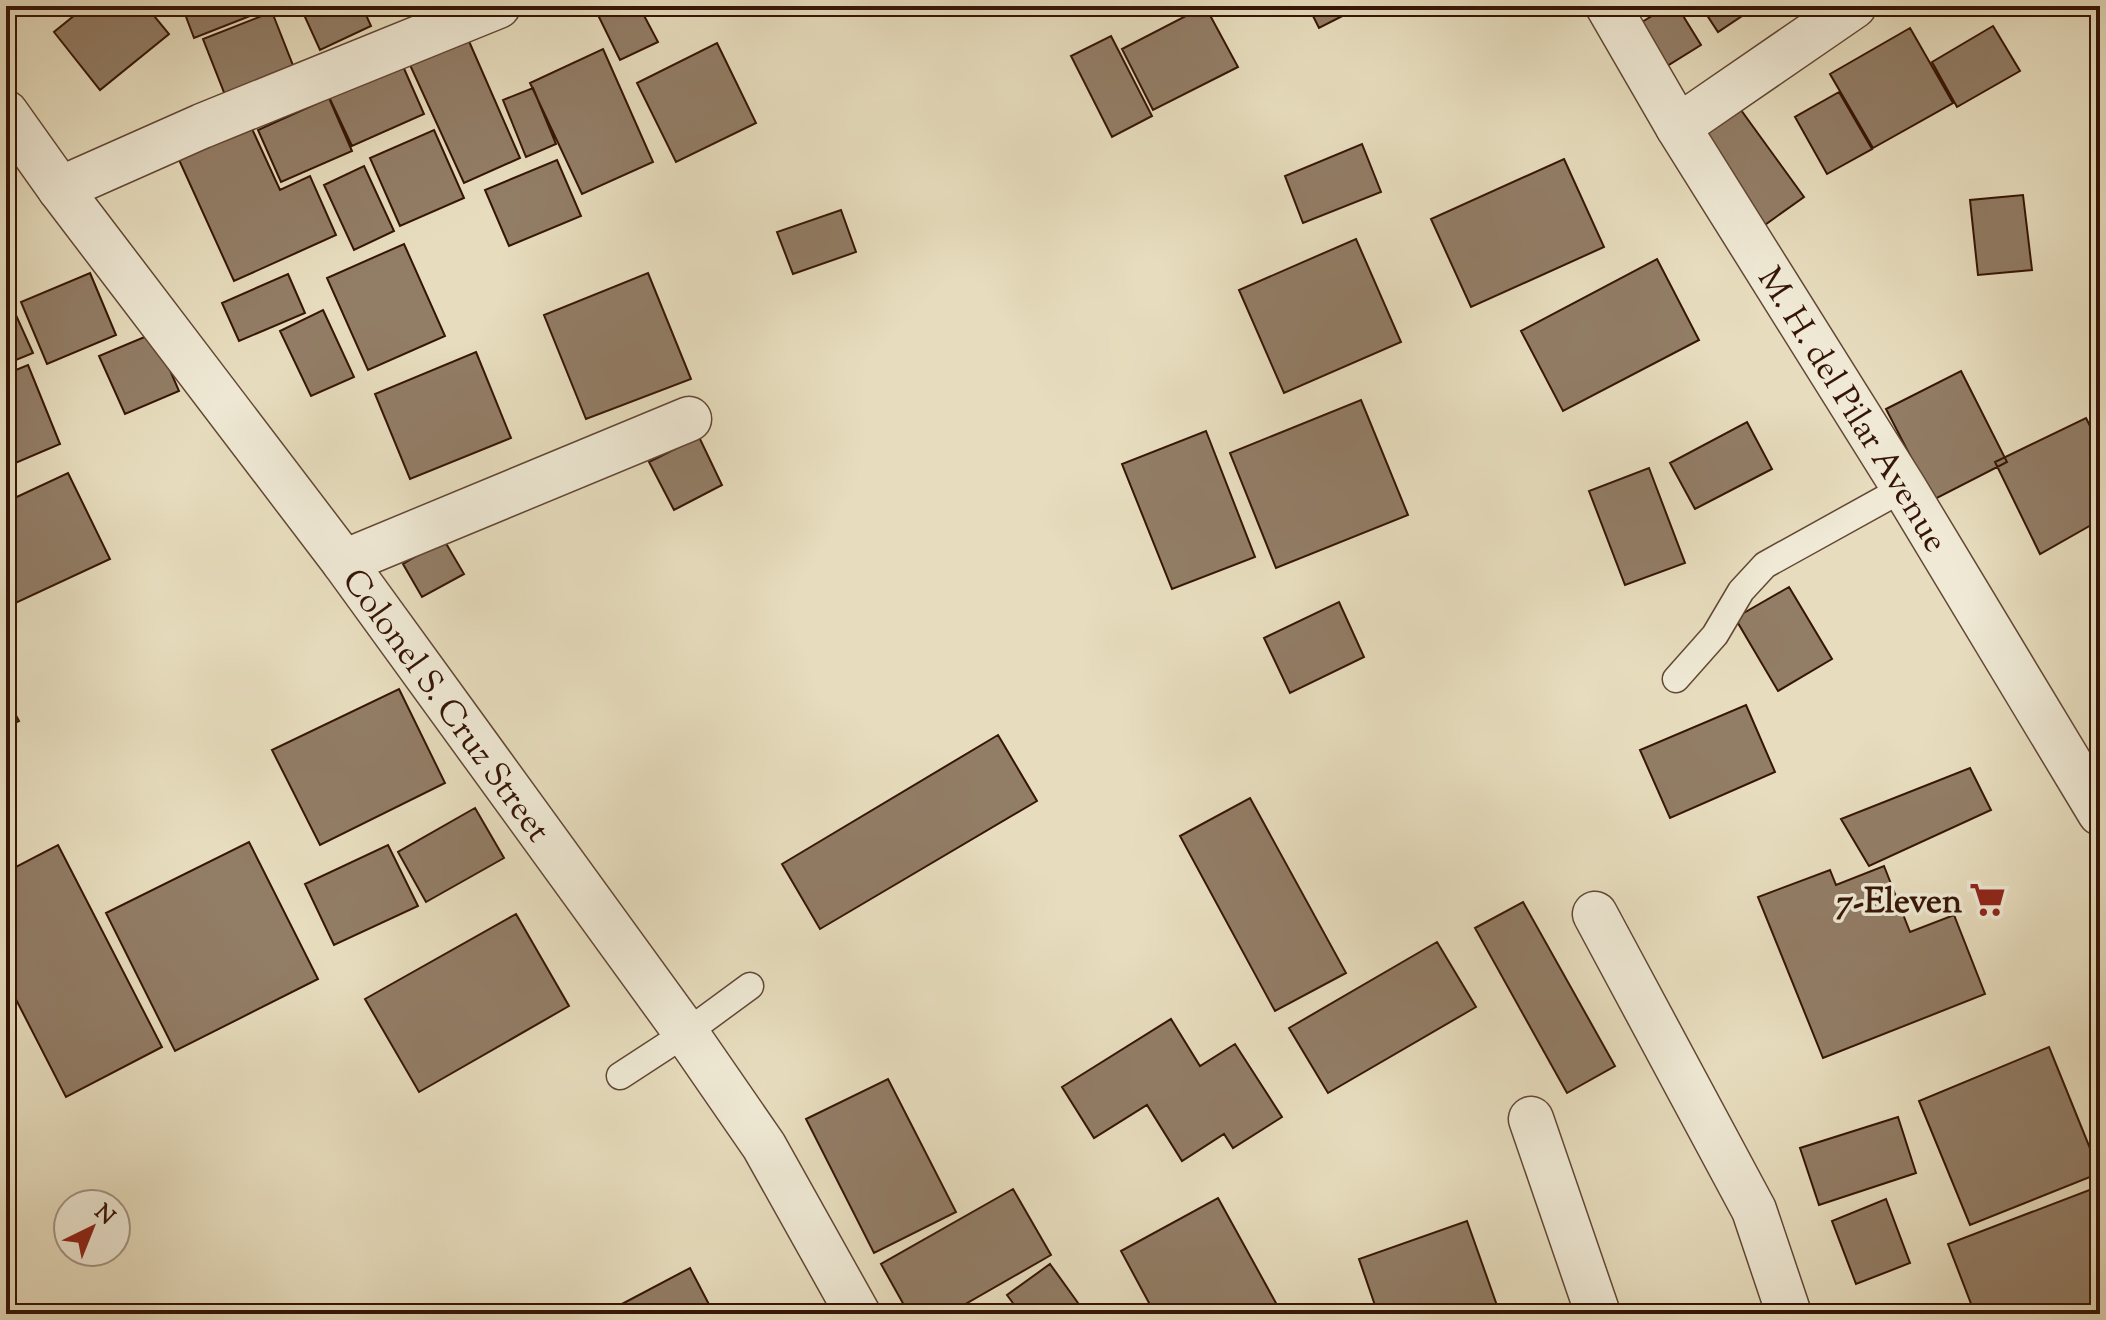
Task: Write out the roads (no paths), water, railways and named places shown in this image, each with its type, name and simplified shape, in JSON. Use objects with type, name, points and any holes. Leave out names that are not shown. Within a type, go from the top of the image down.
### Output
[{"type":"street","points":[[60,189],[202,126],[498,6]]},
{"type":"street","name":"M. H. del Pilar Avenue","points":[[1608,6],[1678,127],[1904,488],[2100,813]]},
{"type":"street","points":[[1678,127],[1854,6]]},
{"type":"street","name":"Colonel S. Cruz Street","points":[[6,113],[60,189],[344,562],[686,1033],[764,1146],[858,1314]]},
{"type":"street","points":[[344,562],[689,419]]},
{"type":"street","points":[[1595,914],[1754,1210],[1789,1314]]},
{"type":"street","points":[[1531,1119],[1598,1314]]},
{"type":"lane","points":[[1676,679],[1715,635],[1741,591],[1765,565],[1904,488]]},
{"type":"lane","points":[[620,1076],[750,986]]},
{"type":"place","name":"7-Eleven","points":[[1988,900]]}]
